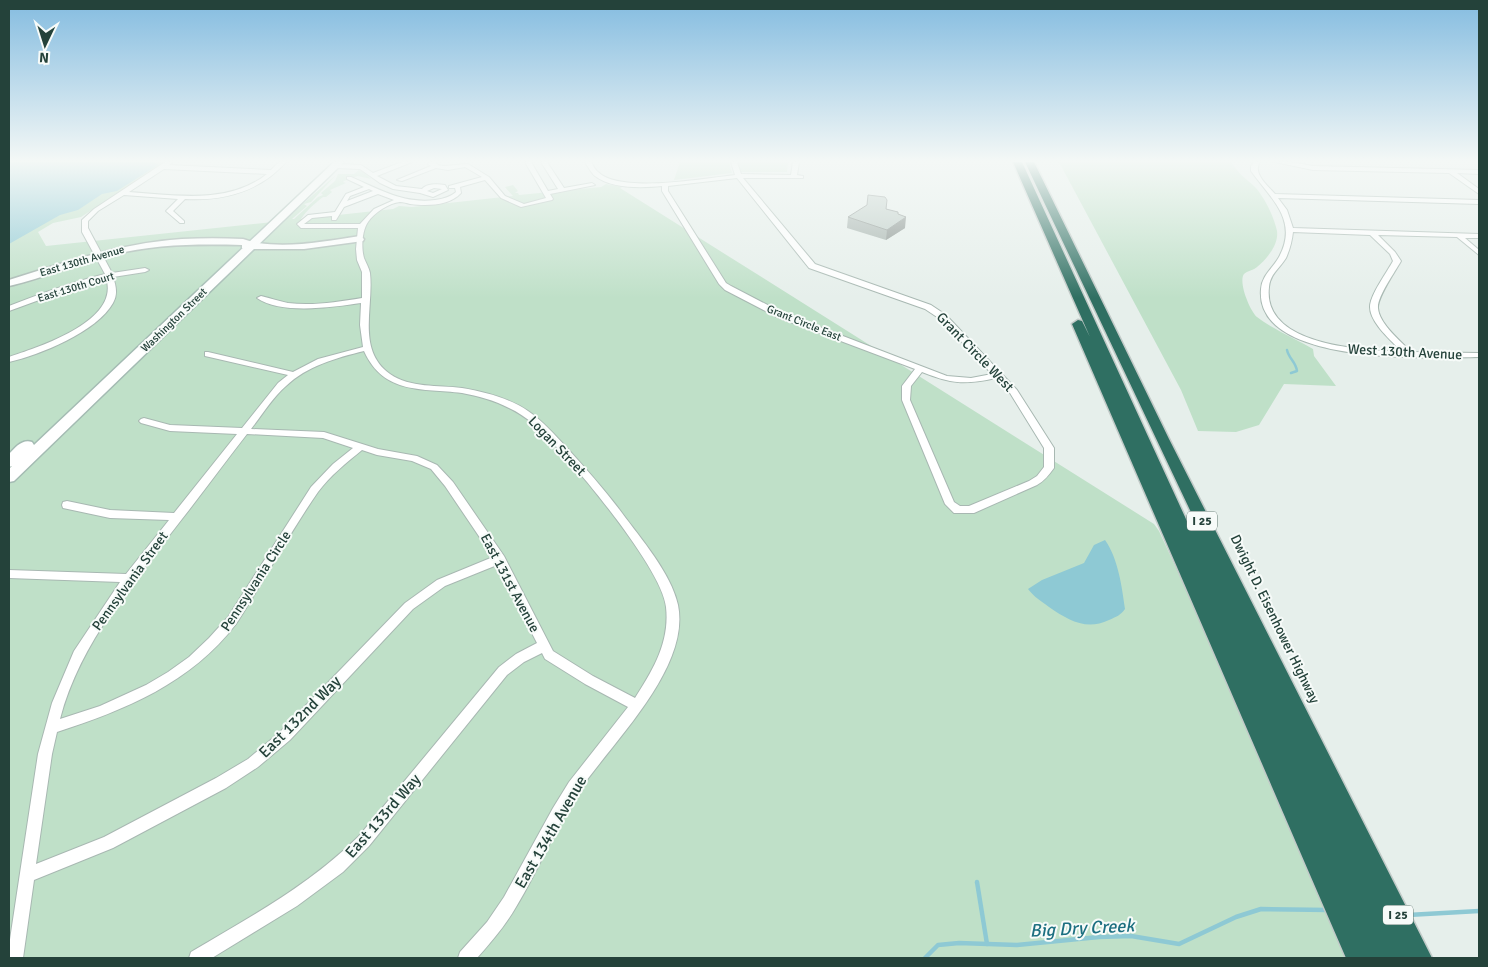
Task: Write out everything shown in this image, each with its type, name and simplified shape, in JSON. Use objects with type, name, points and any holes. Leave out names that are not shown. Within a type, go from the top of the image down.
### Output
[{"type":"highway","name":"Dwight D. Eisenhower Highway","points":[[1029,207],[1386,954]]},
{"type":"highway","points":[[1038,207],[1349,875]]},
{"type":"highway","points":[[1044,207],[1349,875]]},
{"type":"highway","name":"Dwight D. Eisenhower Highway","points":[[1051,207],[1162,439],[1349,875],[1386,954]]},
{"type":"main road","name":"Washington Street","points":[[9,462],[287,207]]},
{"type":"main road","name":"Washington Street","points":[[9,477],[246,245]]},
{"type":"street","points":[[9,360],[33,356],[79,329],[103,310],[113,291],[99,254],[84,229],[85,220],[101,207]]},
{"type":"street","points":[[173,207],[169,211],[182,222]]},
{"type":"street","points":[[330,225],[340,207]]},
{"type":"street","points":[[336,214],[310,216],[300,224],[301,226],[362,226],[375,213],[386,207]]},
{"type":"street","name":"Grant Circle East","points":[[675,207],[723,284],[780,315],[945,378],[971,381],[999,375]]},
{"type":"street","name":"Grant Circle West","points":[[764,207],[812,266],[936,311],[1014,392],[1049,448],[1050,460],[1048,468],[1041,478],[970,510],[958,510],[950,504],[904,392],[907,383],[920,369]]},
{"type":"street","points":[[1281,207],[1286,215],[1289,230],[1479,236]]},
{"type":"street","name":"Logan Street","points":[[362,226],[360,258],[366,271],[367,348],[379,370],[400,382],[480,395],[501,401],[526,414],[539,424],[603,495],[658,573],[668,592],[673,607],[674,620],[668,651],[657,673],[636,705]]},
{"type":"street","name":"West 130th Avenue","points":[[1289,230],[1288,243],[1284,255],[1266,280],[1265,288],[1267,308],[1271,316],[1280,325],[1302,338],[1342,350],[1479,356]]},
{"type":"street","points":[[1372,232],[1393,252],[1397,261],[1375,301],[1375,312],[1382,326],[1408,353]]},
{"type":"street","points":[[1458,235],[1479,253]]},
{"type":"street","name":"East 130th Avenue","points":[[9,283],[99,254],[157,244],[304,246],[360,240]]},
{"type":"street","name":"East 130th Court","points":[[9,309],[78,285],[130,271],[145,270]]},
{"type":"street","points":[[262,298],[278,304],[302,307],[365,300]]},
{"type":"street","name":"Pennsylvania Street","points":[[15,958],[45,754],[58,702],[78,655],[129,578],[281,385],[293,374],[323,359],[367,348]]},
{"type":"street","points":[[208,354],[293,374]]},
{"type":"street","name":"East 131st Avenue","points":[[144,421],[170,428],[324,435],[377,452],[414,458],[434,467],[460,500],[500,559],[549,655],[636,705]]},
{"type":"street","name":"Pennsylvania Circle","points":[[51,728],[142,695],[167,681],[198,658],[232,620],[315,489],[336,466],[360,447]]},
{"type":"street","points":[[67,505],[110,514],[178,516]]},
{"type":"street","name":"East 132nd Way","points":[[27,875],[108,843],[221,783],[253,763],[285,736],[408,606],[441,584],[500,559]]},
{"type":"street","points":[[9,575],[129,578]]},
{"type":"street","name":"East 133rd Way","points":[[197,958],[314,886],[343,861],[370,834],[503,672],[520,658],[543,646]]},
{"type":"street","name":"East 134th Avenue","points":[[466,958],[484,938],[514,896],[574,786],[636,705]]},
{"type":"green space","points":[[9,207],[96,207],[81,217],[53,223],[38,232],[46,246],[283,221],[299,207],[306,207],[292,219],[307,207],[312,207],[301,219],[397,207],[650,207],[1154,524],[1159,531],[1356,958],[9,958]]},
{"type":"green space","points":[[1083,207],[1267,207],[1276,226],[1276,241],[1261,264],[1244,274],[1243,283],[1248,303],[1254,314],[1262,321],[1313,349],[1314,356],[1336,386],[1284,384],[1259,425],[1236,432],[1198,431],[1181,390]]},
{"type":"water","points":[[9,207],[82,207],[60,215],[9,244]]},
{"type":"water","points":[[1105,540],[1113,555],[1119,573],[1125,609],[1118,616],[1093,624],[1070,620],[1035,597],[1028,589],[1042,580],[1084,563],[1094,545]]},
{"type":"building","points":[[864,207],[886,207],[886,209],[898,212],[898,214],[906,217],[887,230],[848,217]]},
{"type":"waterway","points":[[1287,350],[1297,371],[1291,373]]},
{"type":"waterway","points":[[977,882],[987,944]]},
{"type":"waterway","name":"Big Dry Creek","points":[[987,944],[1017,945],[1099,937],[1131,936],[1179,944],[1236,917],[1261,909],[1329,910]]},
{"type":"waterway","name":"Big Dry Creek","points":[[1408,915],[1479,911]]},
{"type":"waterway","name":"Big Dry Creek","points":[[925,958],[938,945],[959,943],[987,944]]}]
